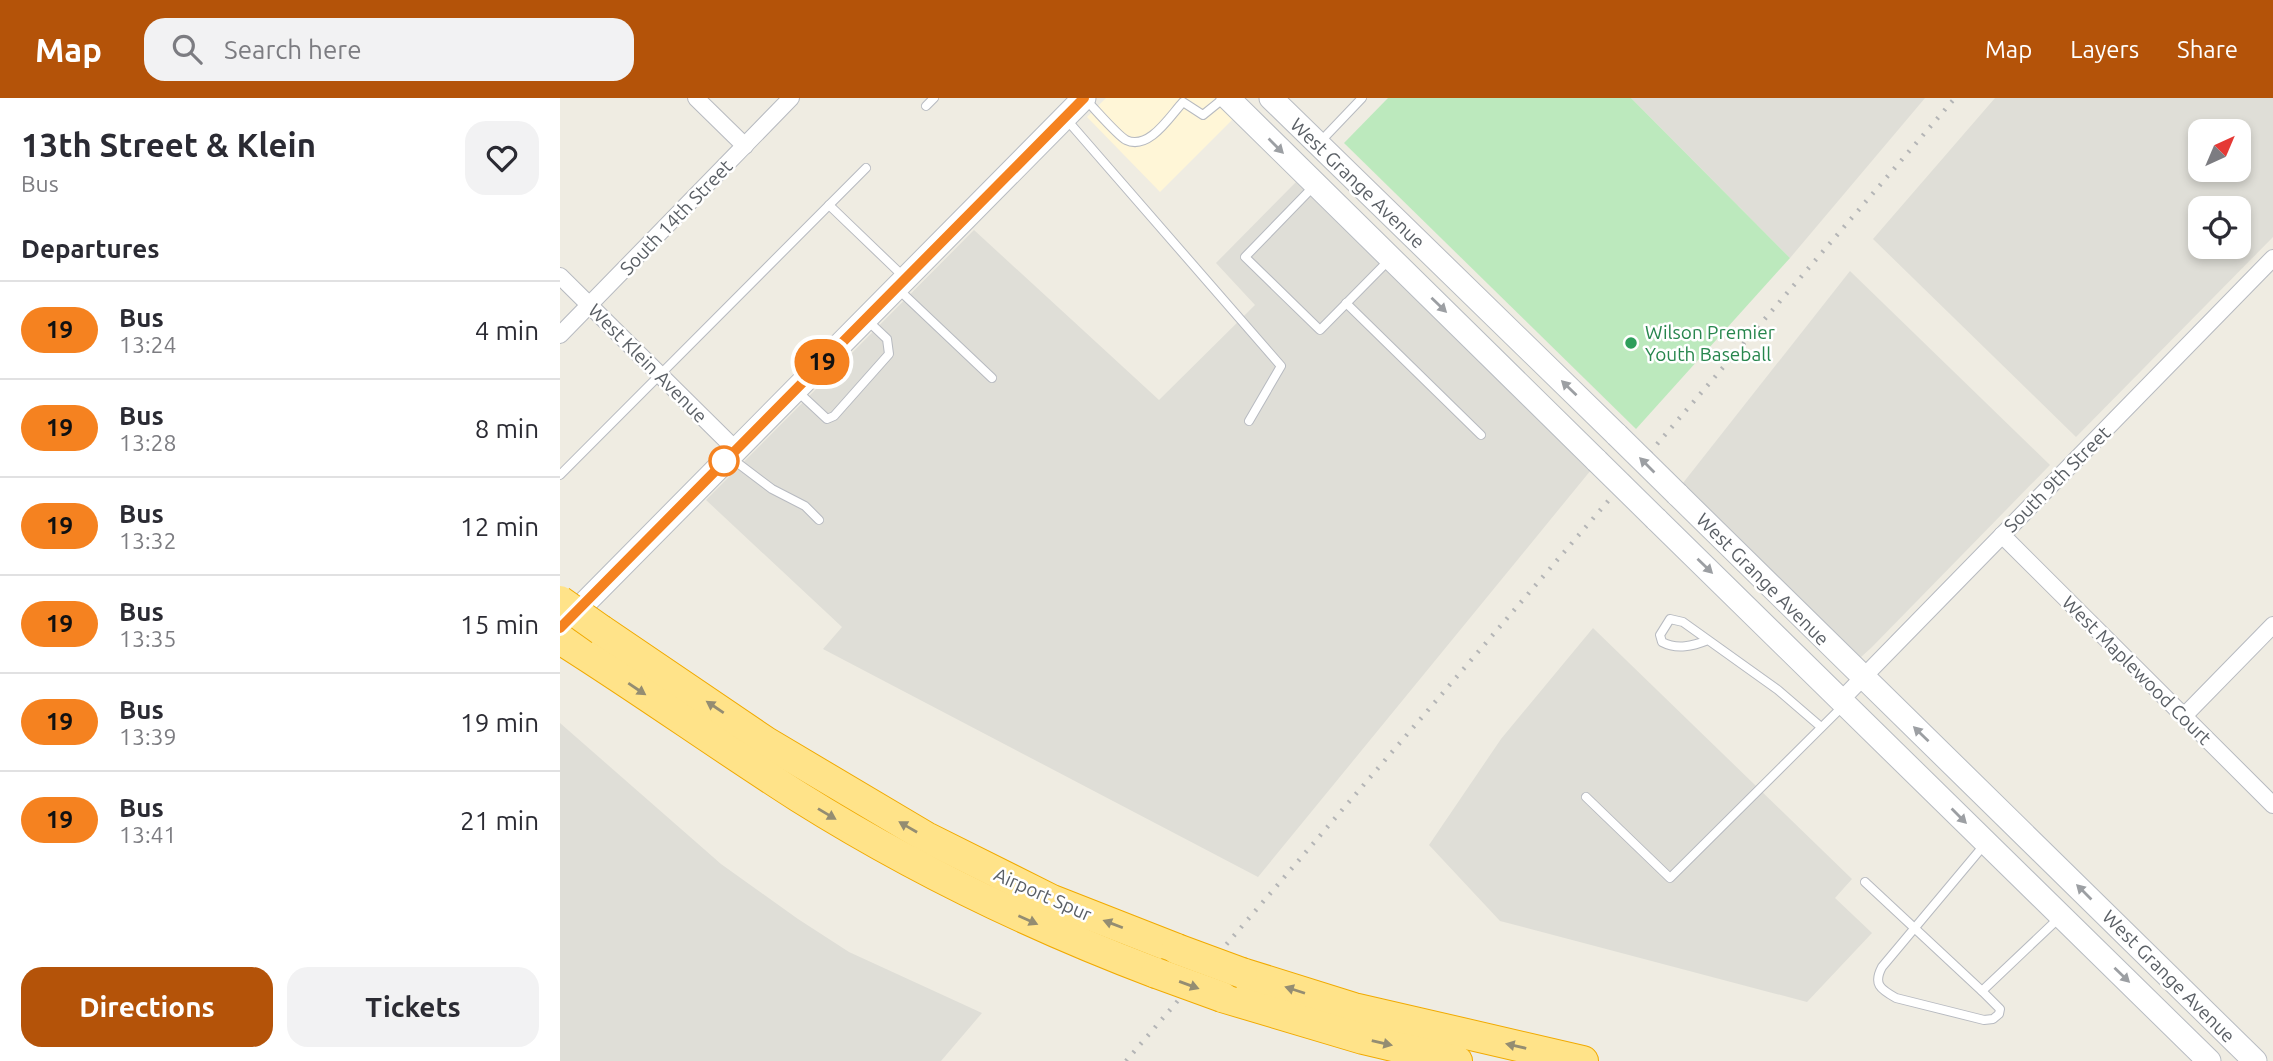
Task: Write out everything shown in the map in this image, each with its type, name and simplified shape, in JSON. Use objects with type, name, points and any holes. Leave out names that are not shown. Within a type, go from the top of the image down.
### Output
[{"type":"highway","name":"Airport Spur","points":[[560,601],[766,742],[926,837],[1052,900],[1177,950],[1354,1008],[1583,1061]]},
{"type":"highway","name":"Airport Spur","points":[[570,645],[800,797],[905,859],[1028,920],[1099,951],[1222,997],[1363,1039],[1457,1061]]},
{"type":"street","points":[[696,98],[745,146]]},
{"type":"street","name":"South 14th Street","points":[[560,335],[791,98]]},
{"type":"street","points":[[560,628],[1084,98]]},
{"type":"street","name":"West Grange Avenue","points":[[1226,98],[2209,1061]]},
{"type":"street","points":[[1245,115],[1261,98]]},
{"type":"street","name":"West Grange Avenue","points":[[1271,98],[2056,865],[2245,1058]]},
{"type":"street","points":[[1391,258],[1413,236]]},
{"type":"street","name":"South 9th Street","points":[[1843,701],[1863,677],[2273,258]]},
{"type":"street","name":"West Klein Avenue","points":[[560,276],[732,453]]},
{"type":"street","name":"West Maplewood Court","points":[[2002,535],[2273,805]]},
{"type":"street","points":[[2184,716],[2273,625]]},
{"type":"street","points":[[2033,889],[2056,865]]},
{"type":"lane","points":[[926,106],[934,98]]},
{"type":"lane","points":[[1084,98],[1126,140],[1140,142],[1155,133],[1181,100],[1203,115],[1226,98]]},
{"type":"lane","points":[[1319,143],[1362,98]]},
{"type":"lane","points":[[1065,118],[1280,366],[1248,421]]},
{"type":"lane","points":[[560,475],[866,168]]},
{"type":"lane","points":[[1315,185],[1245,257],[1320,330],[1391,258]]},
{"type":"lane","points":[[829,205],[992,378]]},
{"type":"lane","points":[[1346,303],[1480,435]]},
{"type":"lane","points":[[795,389],[827,419],[834,416],[889,354],[887,339],[865,318]]},
{"type":"lane","points":[[732,453],[772,489],[804,506],[819,520]]},
{"type":"lane","points":[[1708,640],[1687,647],[1674,646],[1662,642],[1660,635],[1670,619],[1676,620],[1708,640],[1778,690],[1821,727]]},
{"type":"lane","points":[[1586,797],[1670,878],[1821,727],[1843,701]]},
{"type":"lane","points":[[1865,882],[1915,927],[2000,1009],[1993,1019],[1984,1020],[1896,998],[1878,983],[1877,976],[1882,967],[1915,927],[1986,842]]},
{"type":"lane","points":[[1983,991],[2061,916]]},
{"type":"shaded area","points":[[1106,98],[1214,98],[1234,118],[1160,192],[1087,117]]},
{"type":"shaded area","points":[[1631,98],[1925,98],[1790,258]]},
{"type":"shaded area","points":[[1995,98],[2273,98],[2273,237],[2076,437],[1873,239]]},
{"type":"shaded area","points":[[1296,182],[1591,470],[1258,877],[823,649],[842,627],[706,500],[974,230],[1159,400],[1255,305],[1216,263]]},
{"type":"shaded area","points":[[1850,271],[2050,465],[1861,657],[1857,657],[1683,483]]},
{"type":"shaded area","points":[[1593,628],[1852,879],[1835,898],[1872,933],[1807,1002],[1500,921],[1429,845],[1501,739]]},
{"type":"shaded area","points":[[560,723],[721,864],[798,919],[849,952],[982,1013],[941,1061],[560,1061]]},
{"type":"green space","name":"Wilson Premier Youth Baseball","points":[[1388,98],[1631,98],[1790,258],[1636,429],[1344,143]]},
{"type":"railway","points":[[1126,1061],[1955,98]]},
{"type":"bus line","name":"19","points":[[560,628],[1084,98]]},
{"type":"place","name":"Wilson Premier Youth Baseball","points":[[1631,343]]}]
